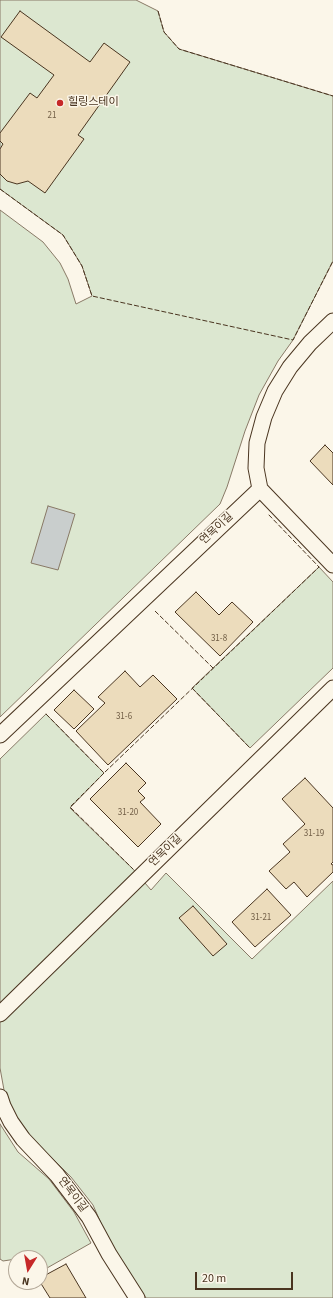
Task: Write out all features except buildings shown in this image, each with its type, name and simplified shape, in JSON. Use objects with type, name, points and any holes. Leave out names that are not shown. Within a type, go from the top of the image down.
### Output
[{"type":"lane","points":[[333,321],[310,343],[290,367],[275,391],[264,417],[258,443],[256,468],[260,488],[333,565]]},
{"type":"lane","name":"연목이길","points":[[0,735],[260,488]]},
{"type":"lane","name":"연목이길","points":[[0,1014],[333,688]]},
{"type":"lane","name":"연목이길","points":[[0,1097],[11,1122],[23,1139],[57,1175],[89,1217],[109,1254],[137,1298]]},
{"type":"green space","points":[[0,0],[136,0],[158,11],[164,32],[179,49],[333,96],[333,261],[293,340],[278,361],[259,395],[220,504],[0,717],[0,210],[43,242],[60,263],[68,279],[76,304],[92,296],[82,266],[63,235],[0,189]]},
{"type":"green space","points":[[319,567],[333,582],[333,668],[250,748],[192,688]]},
{"type":"green space","points":[[46,714],[104,773],[70,808],[133,869],[151,890],[166,873],[252,959],[333,881],[333,1298],[146,1298],[107,1237],[93,1205],[71,1177],[21,1128],[4,1090],[0,1068],[0,759]]},
{"type":"green space","points":[[0,1124],[18,1152],[49,1179],[74,1212],[91,1243],[48,1267],[48,1250],[8,1250],[8,1260],[3,1261],[0,1259]]},
{"type":"shaded area","points":[[48,506],[75,514],[58,570],[31,563]]},
{"type":"fence","points":[[158,11],[164,32],[179,49],[333,96]]},
{"type":"fence","points":[[0,189],[63,235],[82,266],[92,296],[293,340],[333,261]]},
{"type":"fence","points":[[46,714],[104,773],[319,567],[268,514]]},
{"type":"fence","points":[[155,611],[213,668]]},
{"type":"fence","points":[[192,688],[250,748]]},
{"type":"fence","points":[[104,773],[70,807],[133,869]]},
{"type":"place","name":"힐링스테이","points":[[60,103]]}]
